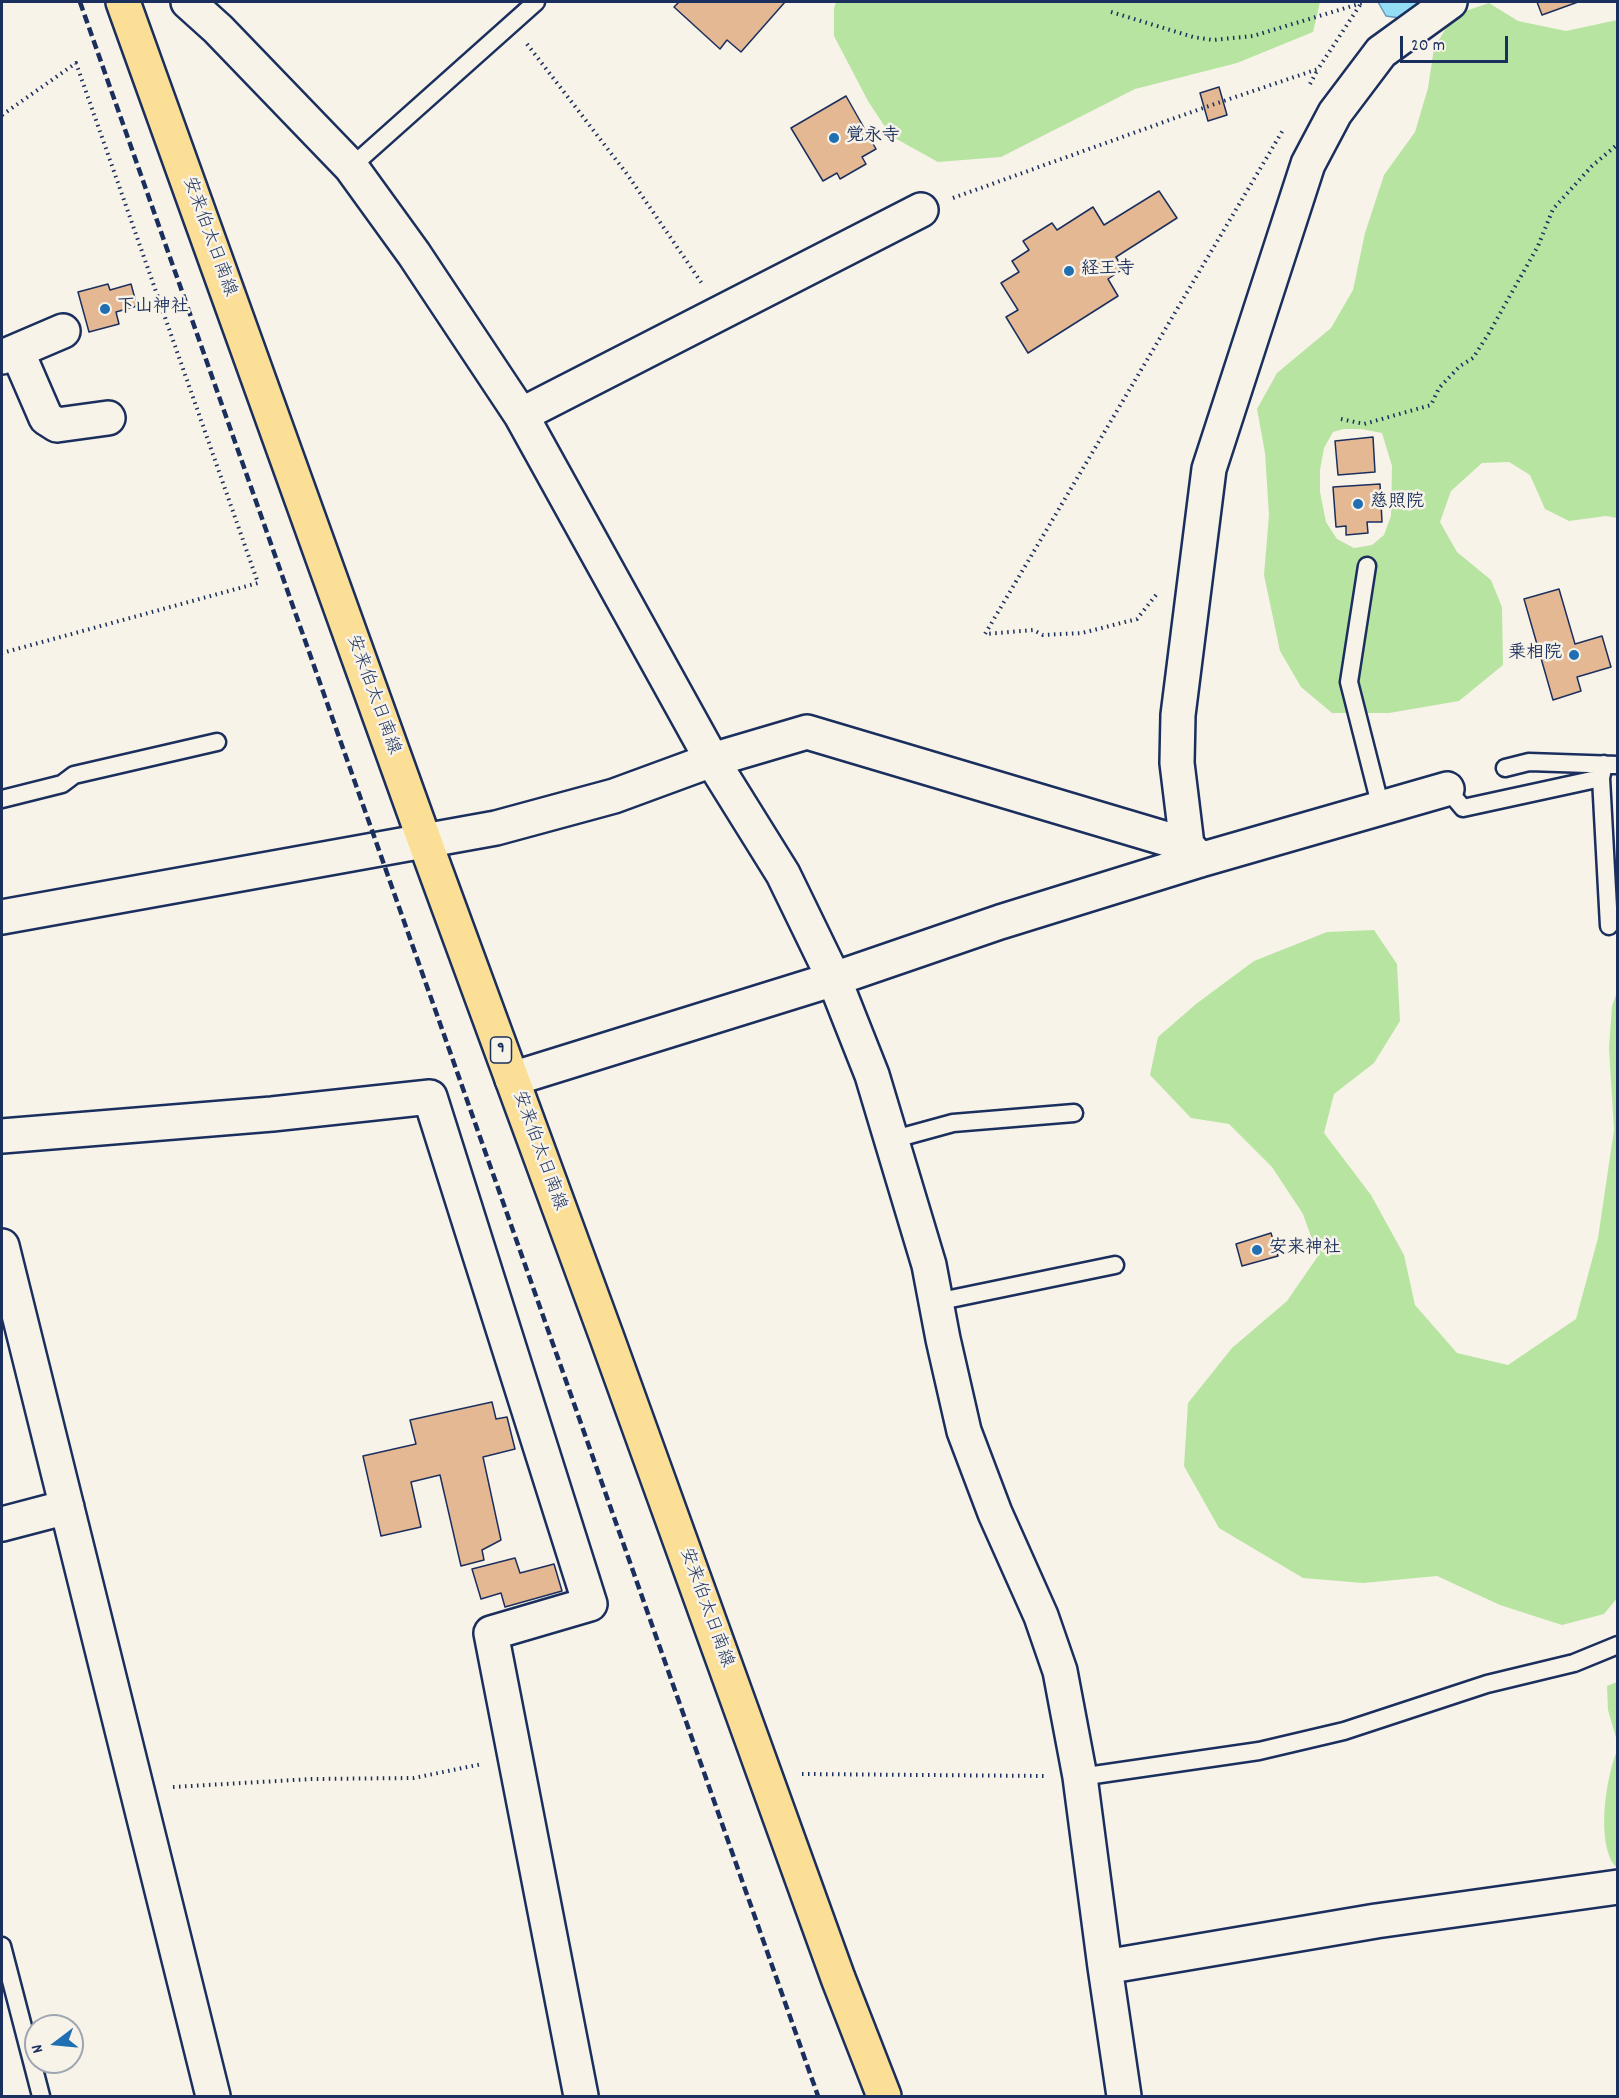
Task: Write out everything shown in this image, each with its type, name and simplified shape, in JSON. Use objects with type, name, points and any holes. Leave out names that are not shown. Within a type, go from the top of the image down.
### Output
[{"type":"main road","name":"安来伯太日南線","points":[[123,2],[425,842],[838,1978],[884,2097]]},
{"type":"street","points":[[188,2],[218,29],[351,167],[414,254],[521,415],[712,760],[783,874],[834,979],[872,1075],[929,1264],[964,1431],[995,1513],[1041,1616],[1060,1671],[1080,1777],[1124,2097]]},
{"type":"street","points":[[1194,853],[1178,763],[1178,716],[1209,468],[1308,164],[1335,113],[1381,52],[1450,2]]},
{"type":"street","points":[[521,415],[921,210]]},
{"type":"street","points":[[63,331],[9,354],[46,418],[57,425],[108,418]]},
{"type":"street","points":[[2,916],[496,828],[614,796],[712,760],[807,732],[1194,853]]},
{"type":"street","points":[[512,1079],[834,979],[1194,853],[1381,808],[1447,789]]},
{"type":"street","points":[[2,1136],[272,1114],[430,1097],[590,1604],[491,1633],[581,2097]]},
{"type":"street","points":[[2,1246],[213,2097]]},
{"type":"street","points":[[2,1524],[67,1507]]},
{"type":"street","points":[[1105,1967],[1376,1921],[1617,1887]]},
{"type":"lane","points":[[351,167],[536,2]]},
{"type":"lane","points":[[1367,566],[1348,682],[1381,808]]},
{"type":"lane","points":[[2,799],[62,784],[74,775],[217,742]]},
{"type":"lane","points":[[1505,768],[1529,762],[1607,769]]},
{"type":"lane","points":[[1447,789],[1463,808],[1607,769]]},
{"type":"lane","points":[[1607,769],[1609,926]]},
{"type":"lane","points":[[891,1140],[953,1123],[1074,1113]]},
{"type":"lane","points":[[936,1302],[1115,1265]]},
{"type":"lane","points":[[1080,1777],[1259,1751],[1344,1731],[1487,1684],[1574,1663],[1617,1646]]},
{"type":"lane","points":[[2,1946],[41,2097]]},
{"type":"path","points":[[1111,12],[1193,37],[1213,40],[1253,36],[1362,2]]},
{"type":"path","points":[[1307,89],[1362,2]]},
{"type":"path","points":[[511,24],[627,174],[708,294]]},
{"type":"path","points":[[2,114],[76,63],[258,583],[2,653]]},
{"type":"path","points":[[921,210],[1200,108],[1318,69]]},
{"type":"path","points":[[1157,594],[1137,619],[1082,633],[1043,635],[1033,630],[984,634],[1284,129]]},
{"type":"path","points":[[1341,419],[1364,424],[1431,405],[1439,388],[1460,366],[1473,358],[1484,342],[1538,246],[1553,209],[1592,166],[1617,144]]},
{"type":"path","points":[[137,1790],[312,1779],[414,1778],[515,1758]]},
{"type":"path","points":[[800,1774],[1080,1777]]},
{"type":"green space","points":[[836,2],[1320,2],[1313,32],[1237,63],[1135,89],[1001,157],[938,162],[891,136],[868,101],[834,36]]},
{"type":"green space","points":[[1489,3],[1518,21],[1566,31],[1617,20],[1617,518],[1606,516],[1569,521],[1545,509],[1530,475],[1509,462],[1482,463],[1451,491],[1440,522],[1457,552],[1491,580],[1502,607],[1503,665],[1459,701],[1389,713],[1332,713],[1301,687],[1280,651],[1264,575],[1269,515],[1265,453],[1257,409],[1277,373],[1331,328],[1353,290],[1365,233],[1384,175],[1415,132],[1428,88],[1434,48],[1454,15]],"holes":[[[1343,429],[1361,429],[1382,433],[1392,466],[1391,516],[1384,535],[1372,545],[1354,548],[1337,539],[1326,522],[1320,492],[1320,470],[1324,448],[1333,432]]]},
{"type":"green space","points":[[1374,930],[1397,964],[1400,1021],[1374,1063],[1334,1094],[1324,1133],[1371,1195],[1404,1255],[1415,1305],[1457,1353],[1508,1365],[1576,1319],[1598,1238],[1614,1130],[1609,1048],[1612,1006],[1617,992],[1618,1597],[1604,1614],[1562,1625],[1500,1605],[1437,1576],[1363,1583],[1303,1578],[1219,1528],[1184,1466],[1188,1403],[1232,1348],[1287,1301],[1318,1256],[1303,1214],[1272,1167],[1229,1124],[1191,1118],[1150,1075],[1158,1037],[1196,1004],[1254,961],[1327,932]]},
{"type":"green space","points":[[1618,1682],[1617,1741],[1608,1710],[1607,1686]]},
{"type":"green space","points":[[1617,1751],[1617,1868],[1610,1858],[1604,1828],[1606,1794]]},
{"type":"water","points":[[1378,2],[1424,2],[1400,18],[1386,16]]},
{"type":"building","points":[[679,2],[785,2],[741,52],[727,40],[720,49],[674,7]]},
{"type":"building","points":[[1537,2],[1578,2],[1542,15]]},
{"type":"building","points":[[1219,87],[1227,115],[1208,121],[1200,93]]},
{"type":"building","name":"覚永寺","points":[[846,96],[876,149],[862,157],[866,164],[840,179],[837,173],[823,181],[791,128]]},
{"type":"building","name":"経王寺","points":[[1159,191],[1177,218],[1116,257],[1123,269],[1108,279],[1118,296],[1028,353],[1006,317],[1018,310],[1001,283],[1019,272],[1012,261],[1029,250],[1023,241],[1052,223],[1057,230],[1093,207],[1104,225]]},
{"type":"building","name":"下山神社","points":[[108,284],[110,290],[131,284],[137,306],[116,312],[119,324],[89,332],[78,292]]},
{"type":"building","points":[[1373,437],[1375,472],[1338,475],[1335,441]]},
{"type":"building","name":"慈照院","points":[[1380,484],[1382,522],[1367,522],[1368,533],[1346,535],[1346,526],[1336,527],[1333,487]]},
{"type":"building","name":"乗相院","points":[[1559,589],[1575,644],[1602,636],[1611,667],[1577,677],[1581,691],[1553,700],[1524,599]]},
{"type":"building","name":"安来神社","points":[[1271,1233],[1278,1256],[1242,1266],[1236,1244]]},
{"type":"building","points":[[492,1402],[496,1419],[507,1417],[515,1449],[483,1457],[501,1540],[482,1550],[484,1560],[461,1566],[440,1475],[411,1482],[421,1527],[381,1536],[363,1456],[416,1444],[410,1420]]},
{"type":"building","points":[[515,1558],[520,1573],[554,1564],[562,1591],[505,1607],[501,1593],[481,1599],[472,1569]]},
{"type":"railway","points":[[80,2],[818,2096]]},
{"type":"place","name":"覚永寺","points":[[834,138]]},
{"type":"place","name":"経王寺","points":[[1069,271]]},
{"type":"place","name":"下山神社","points":[[105,309]]},
{"type":"place","name":"慈照院","points":[[1358,504]]},
{"type":"place","name":"乗相院","points":[[1574,655]]},
{"type":"place","name":"安来神社","points":[[1257,1250]]}]
